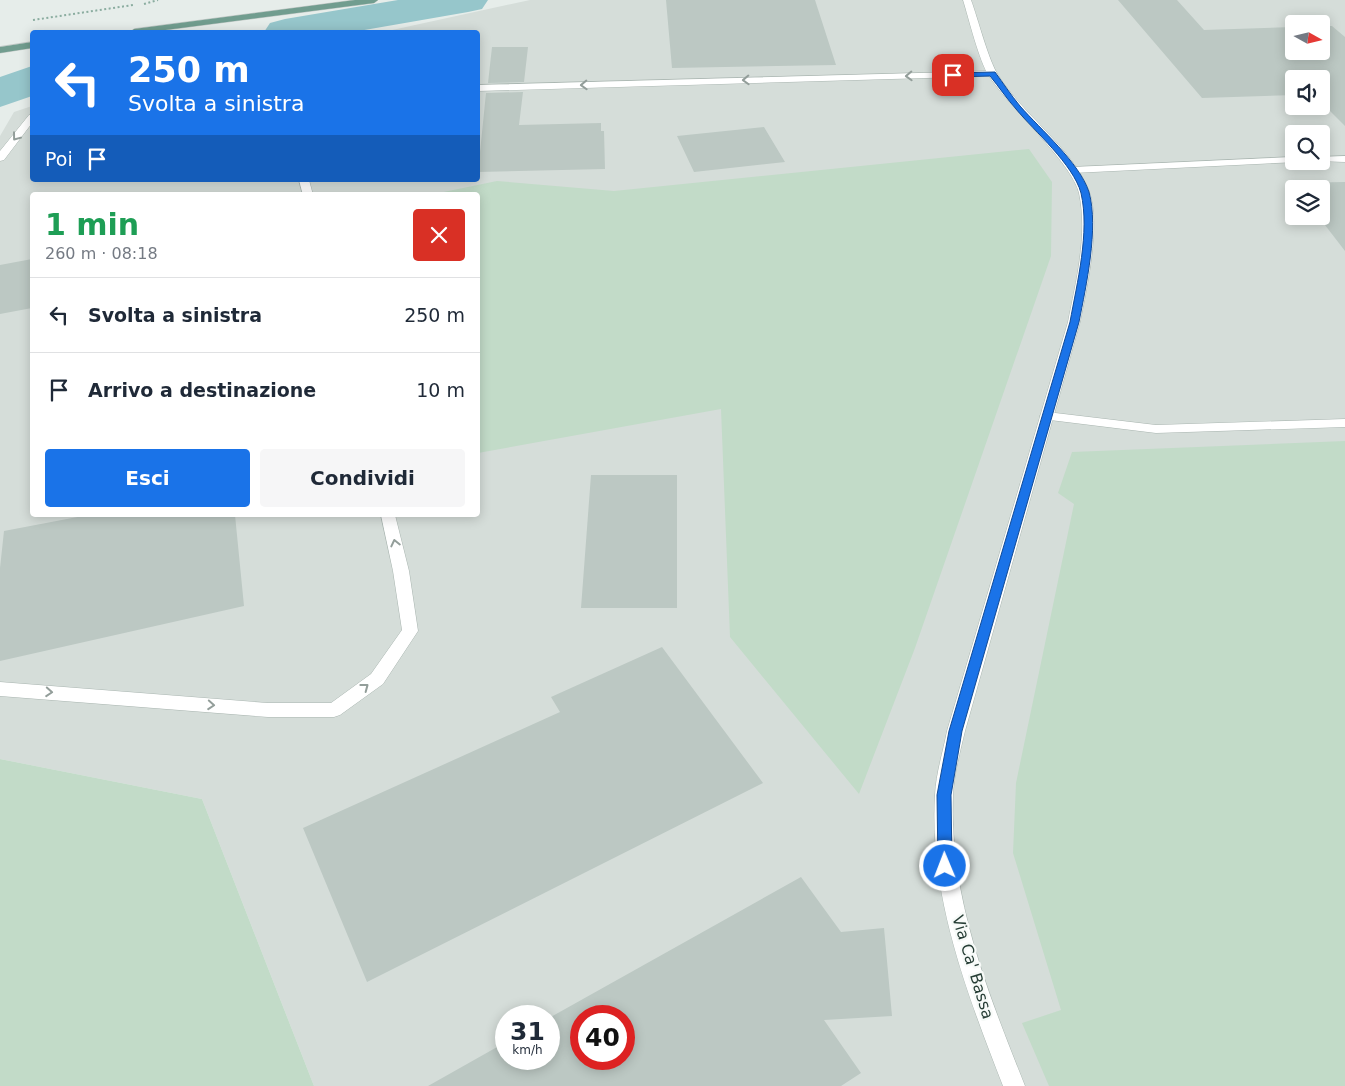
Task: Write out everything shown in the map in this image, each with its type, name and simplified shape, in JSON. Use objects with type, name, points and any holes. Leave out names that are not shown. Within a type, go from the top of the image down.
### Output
[{"type":"main road","points":[[149,30],[374,0]]},
{"type":"main road","points":[[0,50],[30,45]]},
{"type":"street","name":"Via Ca' Bassa","points":[[967,0],[992,74],[1017,107],[1073,170],[1084,192],[1088,218],[1085,267],[1074,322],[956,731],[944,795],[945,866],[977,991],[1014,1086]]},
{"type":"street","points":[[480,88],[992,74]]},
{"type":"street","points":[[0,158],[30,120]]},
{"type":"street","points":[[1330,160],[1345,159]]},
{"type":"street","points":[[1073,170],[1285,160]]},
{"type":"street","points":[[1047,416],[1156,429],[1345,423]]},
{"type":"street","points":[[0,689],[268,710],[334,710],[377,679],[410,632],[401,571],[388,517]]},
{"type":"path","points":[[25,22],[158,0]]},
{"type":"shaded area","points":[[530,0],[1345,0],[1345,1086],[314,1086],[202,799],[0,759],[0,136],[14,112],[30,107],[30,182],[480,182],[480,30],[392,30]]},
{"type":"green space","points":[[1029,149],[1052,182],[1051,256],[915,648],[859,794],[730,637],[721,409],[480,453],[480,192],[444,192],[497,181],[614,191]]},
{"type":"green space","points":[[1345,441],[1345,1086],[1049,1086],[1022,1023],[1061,1010],[1013,853],[1016,783],[1074,504],[1058,493],[1072,452]]},
{"type":"green space","points":[[0,759],[202,799],[314,1086],[0,1086]]},
{"type":"building","points":[[666,0],[815,0],[836,65],[672,68]]},
{"type":"building","points":[[1118,0],[1177,0],[1204,30],[1285,27],[1285,60],[1330,60],[1330,26],[1345,37],[1345,126],[1330,111],[1330,70],[1285,70],[1285,95],[1202,98]]},
{"type":"building","points":[[492,47],[528,47],[524,82],[488,83]]},
{"type":"building","points":[[523,92],[519,125],[601,123],[601,131],[604,131],[605,169],[480,172],[486,93]]},
{"type":"building","points":[[764,127],[785,162],[694,172],[677,136]]},
{"type":"building","points":[[1330,182],[1345,182],[1345,251],[1325,225],[1330,225]]},
{"type":"building","points":[[30,259],[30,308],[0,314],[0,265]]},
{"type":"building","points":[[591,475],[677,475],[677,608],[581,608]]},
{"type":"building","points":[[78,517],[235,517],[244,606],[0,661],[0,568],[4,531]]},
{"type":"building","points":[[662,647],[763,783],[367,982],[303,828],[560,712],[551,697]]},
{"type":"building","points":[[801,877],[841,932],[884,928],[892,1016],[824,1020],[861,1073],[841,1086],[428,1086],[495,1048],[495,1070],[560,1070],[560,1012],[570,1006],[570,1070],[635,1070],[635,1005],[572,1005]]},
{"type":"waterway","points":[[296,30],[468,0]]},
{"type":"waterway","points":[[0,93],[30,81]]},
{"type":"route","points":[[945,866],[944,795],[956,731],[1074,322],[1085,267],[1088,218],[1084,192],[1073,170],[1017,107],[992,74],[953,75]]}]
